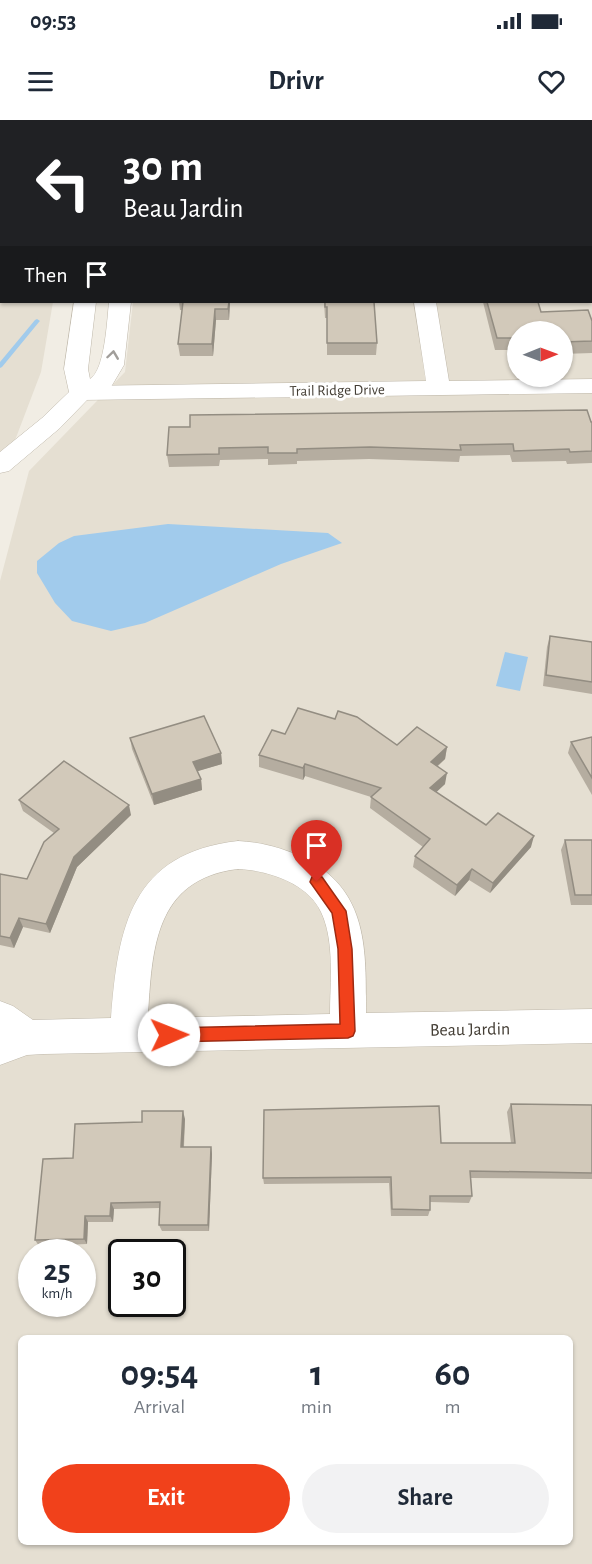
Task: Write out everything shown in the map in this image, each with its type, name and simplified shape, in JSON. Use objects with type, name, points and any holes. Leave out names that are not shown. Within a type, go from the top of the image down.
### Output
[{"type":"street","points":[[81,393],[76,369],[85,303]]},
{"type":"street","points":[[0,465],[51,423],[81,393],[103,382],[112,364],[120,303]]},
{"type":"street","points":[[425,303],[439,389]]},
{"type":"street","name":"Trail Ridge Drive","points":[[81,393],[592,386]]},
{"type":"street","points":[[128,1036],[140,931],[159,892],[190,868],[220,856],[250,853],[280,861],[317,882],[339,911],[345,949],[348,1031]]},
{"type":"street","name":"Beau Jardin","points":[[9,1035],[128,1036],[592,1026]]},
{"type":"shaded area","points":[[0,303],[53,303],[41,372],[9,456],[0,459]]},
{"type":"shaded area","points":[[133,303],[592,303],[592,1564],[0,1564],[0,581],[29,471],[125,372]]},
{"type":"water","points":[[168,524],[328,533],[342,543],[281,564],[145,623],[111,631],[72,621],[55,603],[37,573],[37,561],[59,543],[74,536]]},
{"type":"water","points":[[505,652],[528,657],[520,691],[496,686]]},
{"type":"building","points":[[183,303],[229,303],[228,309],[215,309],[212,344],[178,344]]},
{"type":"building","points":[[325,303],[374,303],[377,343],[327,343],[327,307]]},
{"type":"building","points":[[487,303],[538,303],[541,312],[588,310],[592,321],[592,341],[573,342],[573,321],[507,321],[507,338],[497,338]]},
{"type":"building","points":[[587,410],[592,422],[592,451],[570,452],[569,449],[514,451],[513,444],[460,445],[461,450],[370,447],[297,449],[297,453],[268,453],[268,447],[219,448],[219,454],[167,455],[169,427],[190,427],[190,415]]},
{"type":"building","points":[[550,636],[592,642],[592,682],[546,675]]},
{"type":"building","points":[[298,708],[335,719],[338,711],[357,717],[397,745],[417,727],[447,747],[431,762],[447,773],[430,788],[486,825],[498,813],[534,836],[493,883],[472,869],[457,885],[415,856],[430,839],[371,797],[381,788],[305,764],[303,768],[259,755],[272,730],[285,734]]},
{"type":"building","points":[[204,716],[221,753],[193,762],[201,779],[152,794],[130,738]]},
{"type":"building","points":[[592,737],[592,778],[571,742]]},
{"type":"building","points":[[64,761],[129,805],[74,857],[46,924],[19,918],[10,938],[0,936],[0,874],[27,879],[44,842],[59,829],[19,800]]},
{"type":"building","points":[[565,840],[592,840],[592,895],[575,895]]},
{"type":"building","points":[[511,1104],[592,1105],[592,1173],[470,1171],[472,1196],[430,1196],[430,1210],[392,1209],[391,1177],[263,1178],[264,1110],[439,1106],[441,1143],[515,1143]]},
{"type":"building","points":[[142,1111],[183,1111],[181,1147],[211,1147],[208,1225],[159,1225],[160,1202],[111,1203],[110,1216],[85,1216],[84,1239],[35,1239],[43,1159],[73,1158],[75,1124],[142,1122]]},
{"type":"waterway","points":[[0,366],[37,321]]},
{"type":"route","points":[[169,1035],[348,1031],[345,949],[339,911],[317,882]]}]
